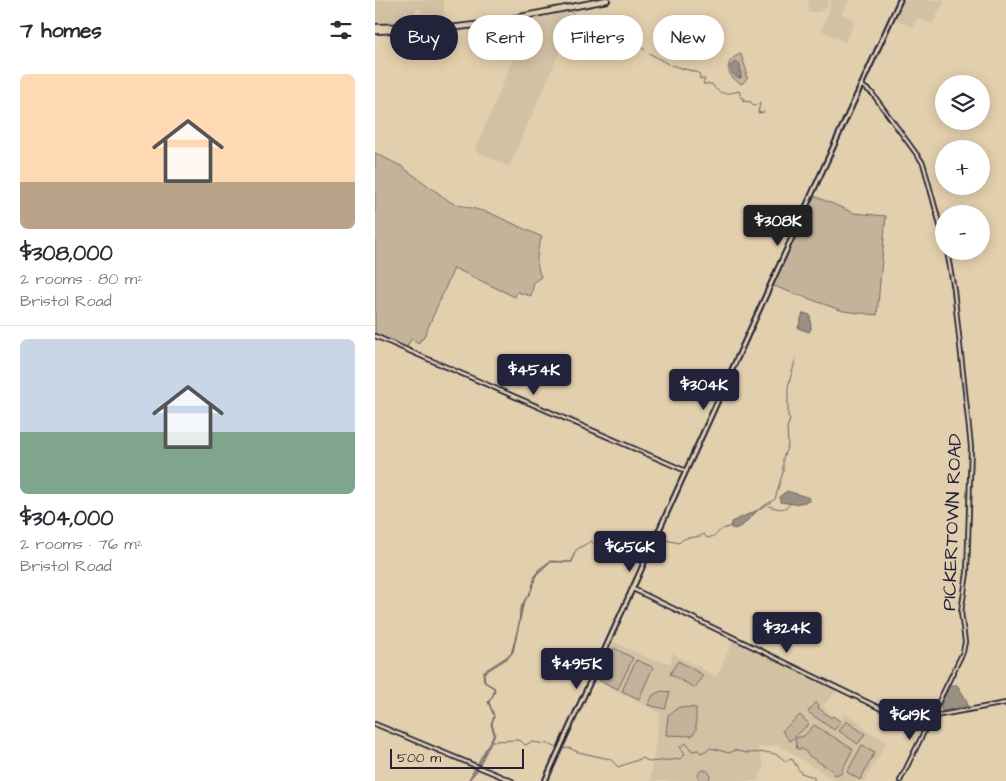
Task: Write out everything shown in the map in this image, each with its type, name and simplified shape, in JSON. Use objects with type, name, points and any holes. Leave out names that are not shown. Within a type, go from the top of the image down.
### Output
[{"type":"highway","points":[[531,15],[607,0]]},
{"type":"highway","points":[[375,29],[468,25]]},
{"type":"main road","points":[[545,781],[901,0]]},
{"type":"street","points":[[861,85],[872,93],[922,161],[935,208]]},
{"type":"street","name":"PICKERTOWN ROAD","points":[[900,781],[965,646],[961,612],[967,574],[971,460],[955,290],[949,260]]},
{"type":"street","points":[[375,336],[687,471]]},
{"type":"street","points":[[633,590],[893,715],[905,719],[931,717],[1006,703]]},
{"type":"street","points":[[936,708],[937,713],[942,715]]},
{"type":"street","points":[[924,718],[928,724]]},
{"type":"street","points":[[375,724],[512,781]]},
{"type":"shaded area","points":[[375,0],[444,0],[444,15],[422,15],[422,10],[417,8],[415,15],[390,15],[390,24],[375,24]]},
{"type":"shaded area","points":[[808,0],[828,0],[828,6],[819,12],[808,12]]},
{"type":"shaded area","points":[[830,0],[849,0],[842,14],[855,21],[845,42],[821,30],[830,9]]},
{"type":"shaded area","points":[[902,0],[942,0],[944,2],[932,24],[917,18],[913,27],[893,19]]},
{"type":"shaded area","points":[[568,12],[569,15],[553,15]]},
{"type":"shaded area","points":[[553,15],[553,60],[556,60],[509,167],[475,151],[513,60],[543,60],[543,17]]},
{"type":"shaded area","points":[[741,54],[747,72],[745,75],[748,77],[742,84],[732,77],[728,69],[731,60]]},
{"type":"shaded area","points":[[735,62],[740,64],[741,78],[735,76],[731,71],[730,66]]},
{"type":"shaded area","points":[[375,153],[401,166],[452,203],[490,213],[542,237],[537,257],[541,277],[534,282],[531,296],[517,292],[515,297],[454,268],[423,339],[419,343],[411,339],[406,349],[375,335]]},
{"type":"shaded area","points":[[812,195],[854,213],[886,216],[877,315],[843,311],[771,285]]},
{"type":"shaded area","points":[[803,313],[810,315],[811,329],[809,332],[798,328]]},
{"type":"shaded area","points":[[787,491],[810,498],[810,501],[794,504],[780,502],[780,496]]},
{"type":"shaded area","points":[[758,510],[742,526],[734,529],[730,527],[731,522]]},
{"type":"shaded area","points":[[550,561],[572,562],[550,562],[536,575],[538,570]]},
{"type":"shaded area","points":[[524,603],[513,652],[508,658],[484,673],[485,682],[495,688],[494,694],[489,702],[494,716],[488,702],[493,695],[494,688],[484,682],[483,672],[511,654],[519,624],[520,609]]},
{"type":"shaded area","points":[[734,638],[840,689],[822,706],[829,713],[842,719],[845,714],[858,721],[867,731],[887,742],[864,781],[836,781],[779,745],[757,747],[764,765],[758,781],[650,781],[660,713],[592,678],[610,640],[652,660],[671,663],[672,653],[717,677]]},
{"type":"shaded area","points":[[614,648],[633,658],[618,689],[599,680]]},
{"type":"shaded area","points":[[636,660],[653,667],[639,699],[622,691]]},
{"type":"shaded area","points":[[678,661],[703,675],[695,688],[670,674]]},
{"type":"shaded area","points":[[950,685],[957,685],[968,706],[942,711],[940,706]]},
{"type":"shaded area","points":[[661,691],[670,692],[665,709],[648,705],[653,695]]},
{"type":"shaded area","points":[[816,702],[819,705],[818,708],[831,718],[833,716],[841,722],[834,730],[808,712]]},
{"type":"shaded area","points":[[679,707],[696,708],[696,730],[692,736],[666,735],[668,715]]},
{"type":"shaded area","points":[[800,715],[809,724],[790,741],[782,731]]},
{"type":"shaded area","points":[[494,716],[492,724],[495,734],[476,772],[468,781],[494,734],[491,724]]},
{"type":"shaded area","points":[[846,721],[865,734],[858,744],[839,731]]},
{"type":"shaded area","points":[[814,725],[853,749],[842,773],[834,775],[833,771],[809,756],[803,749],[797,749],[795,738],[804,736]]},
{"type":"shaded area","points":[[862,745],[875,752],[860,780],[847,772]]},
{"type":"shaded area","points":[[704,770],[710,776],[704,782],[698,776]]},
{"type":"waterway","points":[[568,11],[584,24],[602,34],[622,40],[623,44],[635,42],[645,50]]},
{"type":"waterway","points":[[649,53],[668,64]]},
{"type":"waterway","points":[[671,65],[699,73],[700,79],[705,79],[703,84],[712,84],[718,91],[727,93],[739,91],[741,98],[745,98],[742,101],[751,102],[754,106],[760,103],[758,113],[764,112]]},
{"type":"waterway","points":[[758,510],[775,499],[783,472],[783,458],[788,445],[787,428],[790,420],[788,417],[788,387],[796,358]]},
{"type":"waterway","points":[[768,506],[786,508],[791,503]]},
{"type":"waterway","points":[[723,529],[731,526]]},
{"type":"waterway","points":[[574,554],[576,550],[591,541],[599,548],[606,534],[615,537],[634,533],[679,543],[682,540],[704,534],[707,538],[714,536],[721,530]]},
{"type":"waterway","points":[[492,741],[520,740],[525,745],[532,742],[548,744],[561,749],[569,748],[578,752],[610,759],[618,767],[643,758],[649,762],[680,759],[685,754],[680,747],[686,743],[692,751],[698,750],[701,753],[711,748],[729,753],[735,750],[748,753],[768,753],[780,756],[785,761],[792,759],[801,773],[814,777],[814,781]]}]
